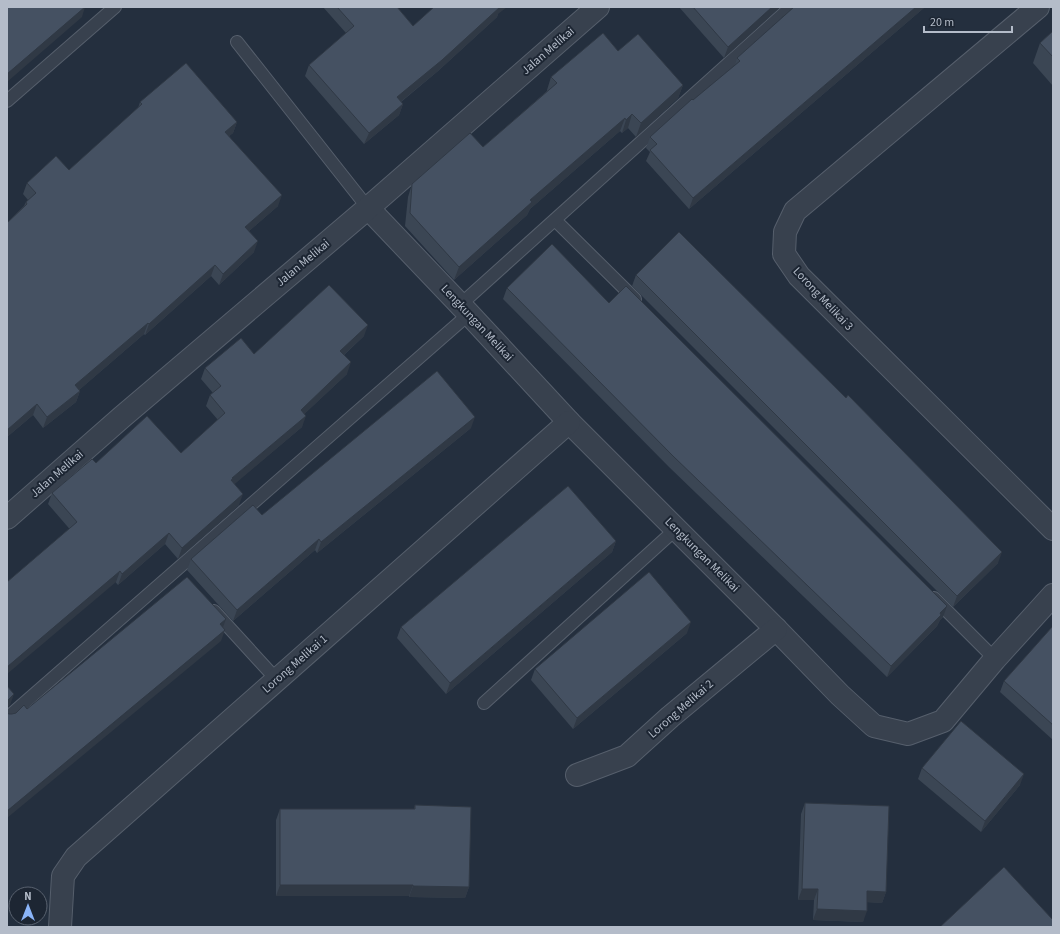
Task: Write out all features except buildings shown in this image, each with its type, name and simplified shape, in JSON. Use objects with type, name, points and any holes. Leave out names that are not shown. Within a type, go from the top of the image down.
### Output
[{"type":"street","name":"Jalan Melikai","points":[[7,518],[122,417],[368,208],[598,7]]},
{"type":"street","name":"Lorong Melikai 3","points":[[1038,7],[795,211],[785,232],[784,254],[799,276],[1053,529]]},
{"type":"street","name":"Lengkungan Melikai","points":[[368,208],[569,422],[840,695],[874,726],[908,734],[943,721],[995,659],[1053,595]]},
{"type":"street","name":"Lorong Melikai 1","points":[[60,927],[63,876],[76,856],[569,422]]},
{"type":"street","name":"Lorong Melikai 2","points":[[577,775],[627,756],[670,717],[776,629]]},
{"type":"lane","points":[[7,101],[115,7]]},
{"type":"lane","points":[[7,718],[180,573],[465,310],[556,220],[791,7]]},
{"type":"lane","points":[[237,42],[368,208]]},
{"type":"lane","points":[[556,220],[646,310]]},
{"type":"lane","points":[[484,703],[676,529]]},
{"type":"lane","points":[[927,591],[995,659]]},
{"type":"lane","points":[[209,605],[277,680]]}]
